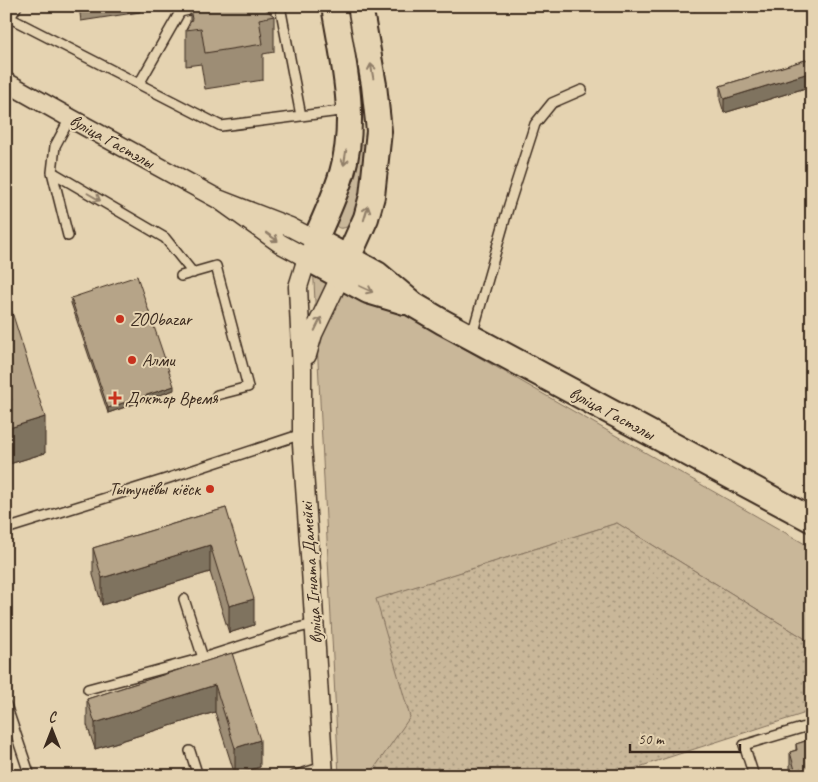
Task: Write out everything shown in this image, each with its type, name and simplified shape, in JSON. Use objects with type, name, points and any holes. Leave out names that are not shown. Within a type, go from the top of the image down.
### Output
[{"type":"main road","points":[[311,249],[333,202],[343,171],[349,133],[346,84],[334,6]]},
{"type":"main road","points":[[345,267],[366,218],[372,196],[379,131],[374,85],[360,6]]},
{"type":"main road","name":"вуліца Гастэлы","points":[[311,249],[345,267],[377,274],[414,305],[471,338],[812,520]]},
{"type":"street","name":"вуліца Гастэлы","points":[[6,82],[218,199],[281,244],[311,249]]},
{"type":"street","name":"вуліца Ігната Дамейкі","points":[[311,249],[298,287],[302,370],[302,444],[324,771]]},
{"type":"street","name":"вуліца Ігната Дамейкі","points":[[302,370],[313,334],[345,267]]},
{"type":"lane","points":[[17,6],[8,17],[221,126],[348,110]]},
{"type":"lane","points":[[280,6],[301,116]]},
{"type":"lane","points":[[139,84],[180,12],[194,9]]},
{"type":"lane","points":[[471,338],[509,205],[535,124],[552,103],[582,90]]},
{"type":"lane","points":[[68,236],[52,172],[54,146],[70,118]]},
{"type":"lane","points":[[52,172],[165,238],[193,273]]},
{"type":"lane","points":[[182,276],[216,266],[248,387],[217,395]]},
{"type":"lane","points":[[6,529],[302,434]]},
{"type":"lane","points":[[184,598],[203,658]]},
{"type":"lane","points":[[88,689],[203,658],[314,624]]},
{"type":"lane","points":[[6,705],[30,776]]},
{"type":"lane","points":[[754,776],[744,745],[812,725]]},
{"type":"lane","points":[[190,751],[198,776]]},
{"type":"lane","points":[[294,776],[324,771]]},
{"type":"shaded area","points":[[361,143],[366,146],[359,197],[349,226],[340,228],[334,222],[357,145]]},
{"type":"shaded area","points":[[313,262],[812,548],[812,643],[617,523],[377,599],[411,717],[369,776],[339,776]]},
{"type":"shaded area","points":[[617,523],[812,643],[812,711],[611,776],[369,776],[410,717],[376,599]]},
{"type":"building","points":[[208,6],[264,6],[274,16],[259,19],[263,44],[205,53],[201,28],[186,30],[192,19],[190,9]]},
{"type":"building","points":[[812,58],[812,72],[724,99],[720,86]]},
{"type":"building","points":[[137,276],[174,386],[108,408],[71,298]]},
{"type":"building","points":[[6,293],[45,417],[6,429],[6,401],[12,400],[6,380]]},
{"type":"building","points":[[226,508],[254,599],[229,606],[210,545],[102,578],[93,548]]},
{"type":"building","points":[[232,653],[260,740],[235,748],[215,685],[95,723],[87,699]]},
{"type":"building","points":[[812,734],[812,771],[803,773],[801,768],[795,770],[790,752],[797,750],[796,744],[809,740],[808,736]]},
{"type":"place","name":"ZOObazar","points":[[120,319]]},
{"type":"place","name":"Алми","points":[[132,360]]},
{"type":"place","name":"Доктор Время","points":[[115,398]]},
{"type":"place","name":"Тытунёвы кіёск","points":[[210,489]]}]
